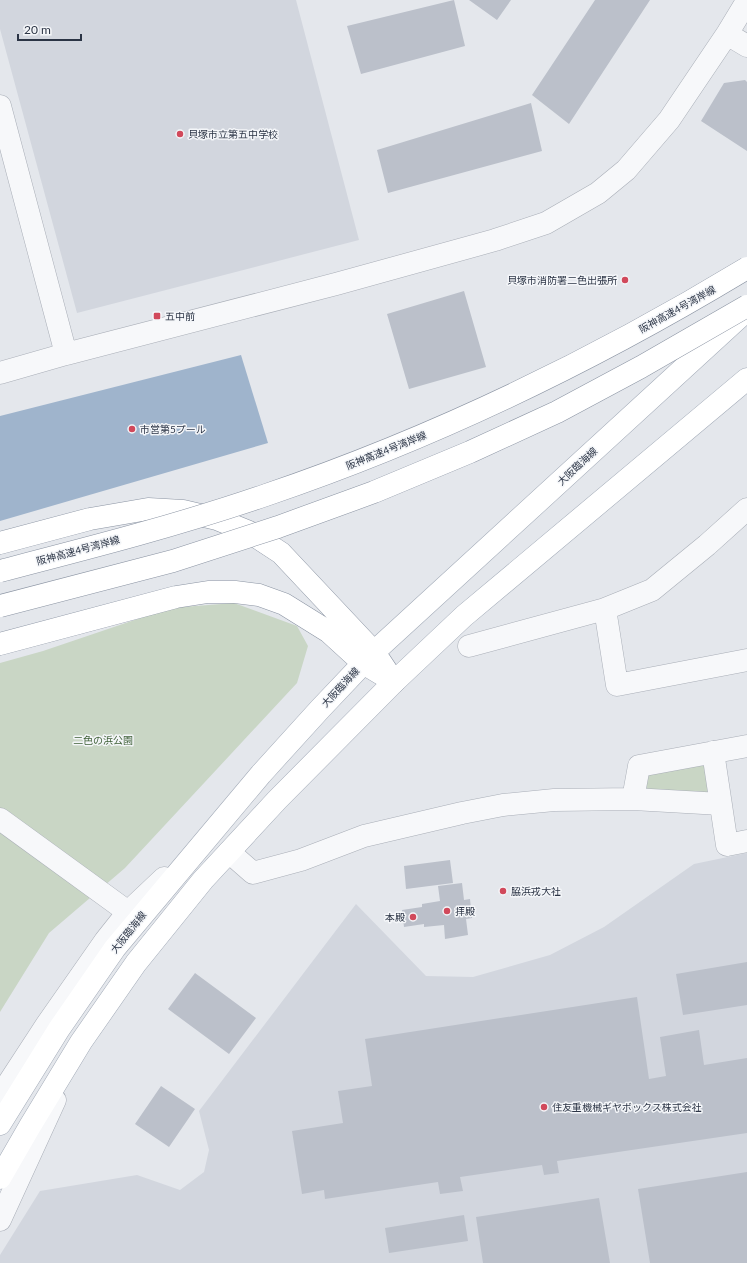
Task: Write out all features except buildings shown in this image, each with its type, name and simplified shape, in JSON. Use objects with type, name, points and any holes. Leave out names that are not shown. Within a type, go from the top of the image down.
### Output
[{"type":"main road","name":"阪神高速4号湾岸線","points":[[0,571],[167,527],[266,496],[365,459],[454,422],[546,379],[703,295],[747,268]]},
{"type":"main road","points":[[0,606],[173,561],[278,527],[374,492],[470,452],[557,412],[641,367],[747,306]]},
{"type":"main road","name":"大阪臨海線","points":[[0,1124],[59,1029],[115,948],[207,836],[261,774],[369,658],[747,311]]},
{"type":"main road","points":[[0,1178],[81,1042],[136,963],[203,880],[276,800],[394,682],[464,616],[747,379]]},
{"type":"main road","points":[[0,543],[90,519],[148,509],[183,511],[217,519],[249,532],[281,553],[369,658],[394,682]]},
{"type":"main road","points":[[0,644],[176,597],[208,592],[234,592],[260,595],[284,604],[369,658]]},
{"type":"street","points":[[0,372],[336,284],[496,240],[546,223],[598,193],[626,170],[669,120],[727,34],[747,1]]},
{"type":"street","points":[[727,34],[747,46]]},
{"type":"street","points":[[0,106],[66,354]]},
{"type":"street","points":[[469,646],[605,609],[652,590],[707,545],[747,508]]},
{"type":"street","points":[[605,609],[617,684],[747,660]]},
{"type":"street","points":[[633,799],[639,766],[747,746]]},
{"type":"street","points":[[713,752],[727,845],[747,841]]},
{"type":"street","points":[[229,852],[253,873],[301,860],[364,836],[462,812],[503,805],[554,800],[633,799],[721,804]]},
{"type":"street","points":[[0,818],[128,912]]},
{"type":"street","points":[[0,1096],[101,947],[128,912],[207,836]]},
{"type":"street","points":[[0,1220],[81,1042]]},
{"type":"shaded area","name":"貝塚市立第五中学校","points":[[0,0],[296,0],[359,240],[77,313],[0,29]]},
{"type":"shaded area","points":[[747,853],[747,1263],[0,1263],[0,1255],[40,1191],[137,1175],[180,1190],[204,1172],[209,1150],[199,1111],[356,904],[426,976],[473,977],[550,955],[604,927],[694,864]]},
{"type":"green space","name":"二色の浜公園","points":[[234,603],[297,626],[308,646],[297,683],[125,868],[49,933],[0,1012],[0,663],[43,651],[170,608]]},
{"type":"green space","points":[[710,755],[717,800],[638,796],[643,769]]},
{"type":"water","name":"市営第5プール","points":[[241,355],[268,443],[0,521],[0,416]]},
{"type":"place","name":"貝塚市立第五中学校","points":[[180,134]]},
{"type":"place","name":"貝塚市消防署二色出張所","points":[[625,280]]},
{"type":"place","name":"五中前","points":[[157,316]]},
{"type":"place","name":"市営第5プール","points":[[132,429]]},
{"type":"place","name":"脇浜戎大社","points":[[503,891]]},
{"type":"place","name":"拝殿","points":[[447,911]]},
{"type":"place","name":"本殿","points":[[413,917]]},
{"type":"place","name":"住友重機械ギヤボックス株式会社","points":[[544,1107]]}]
